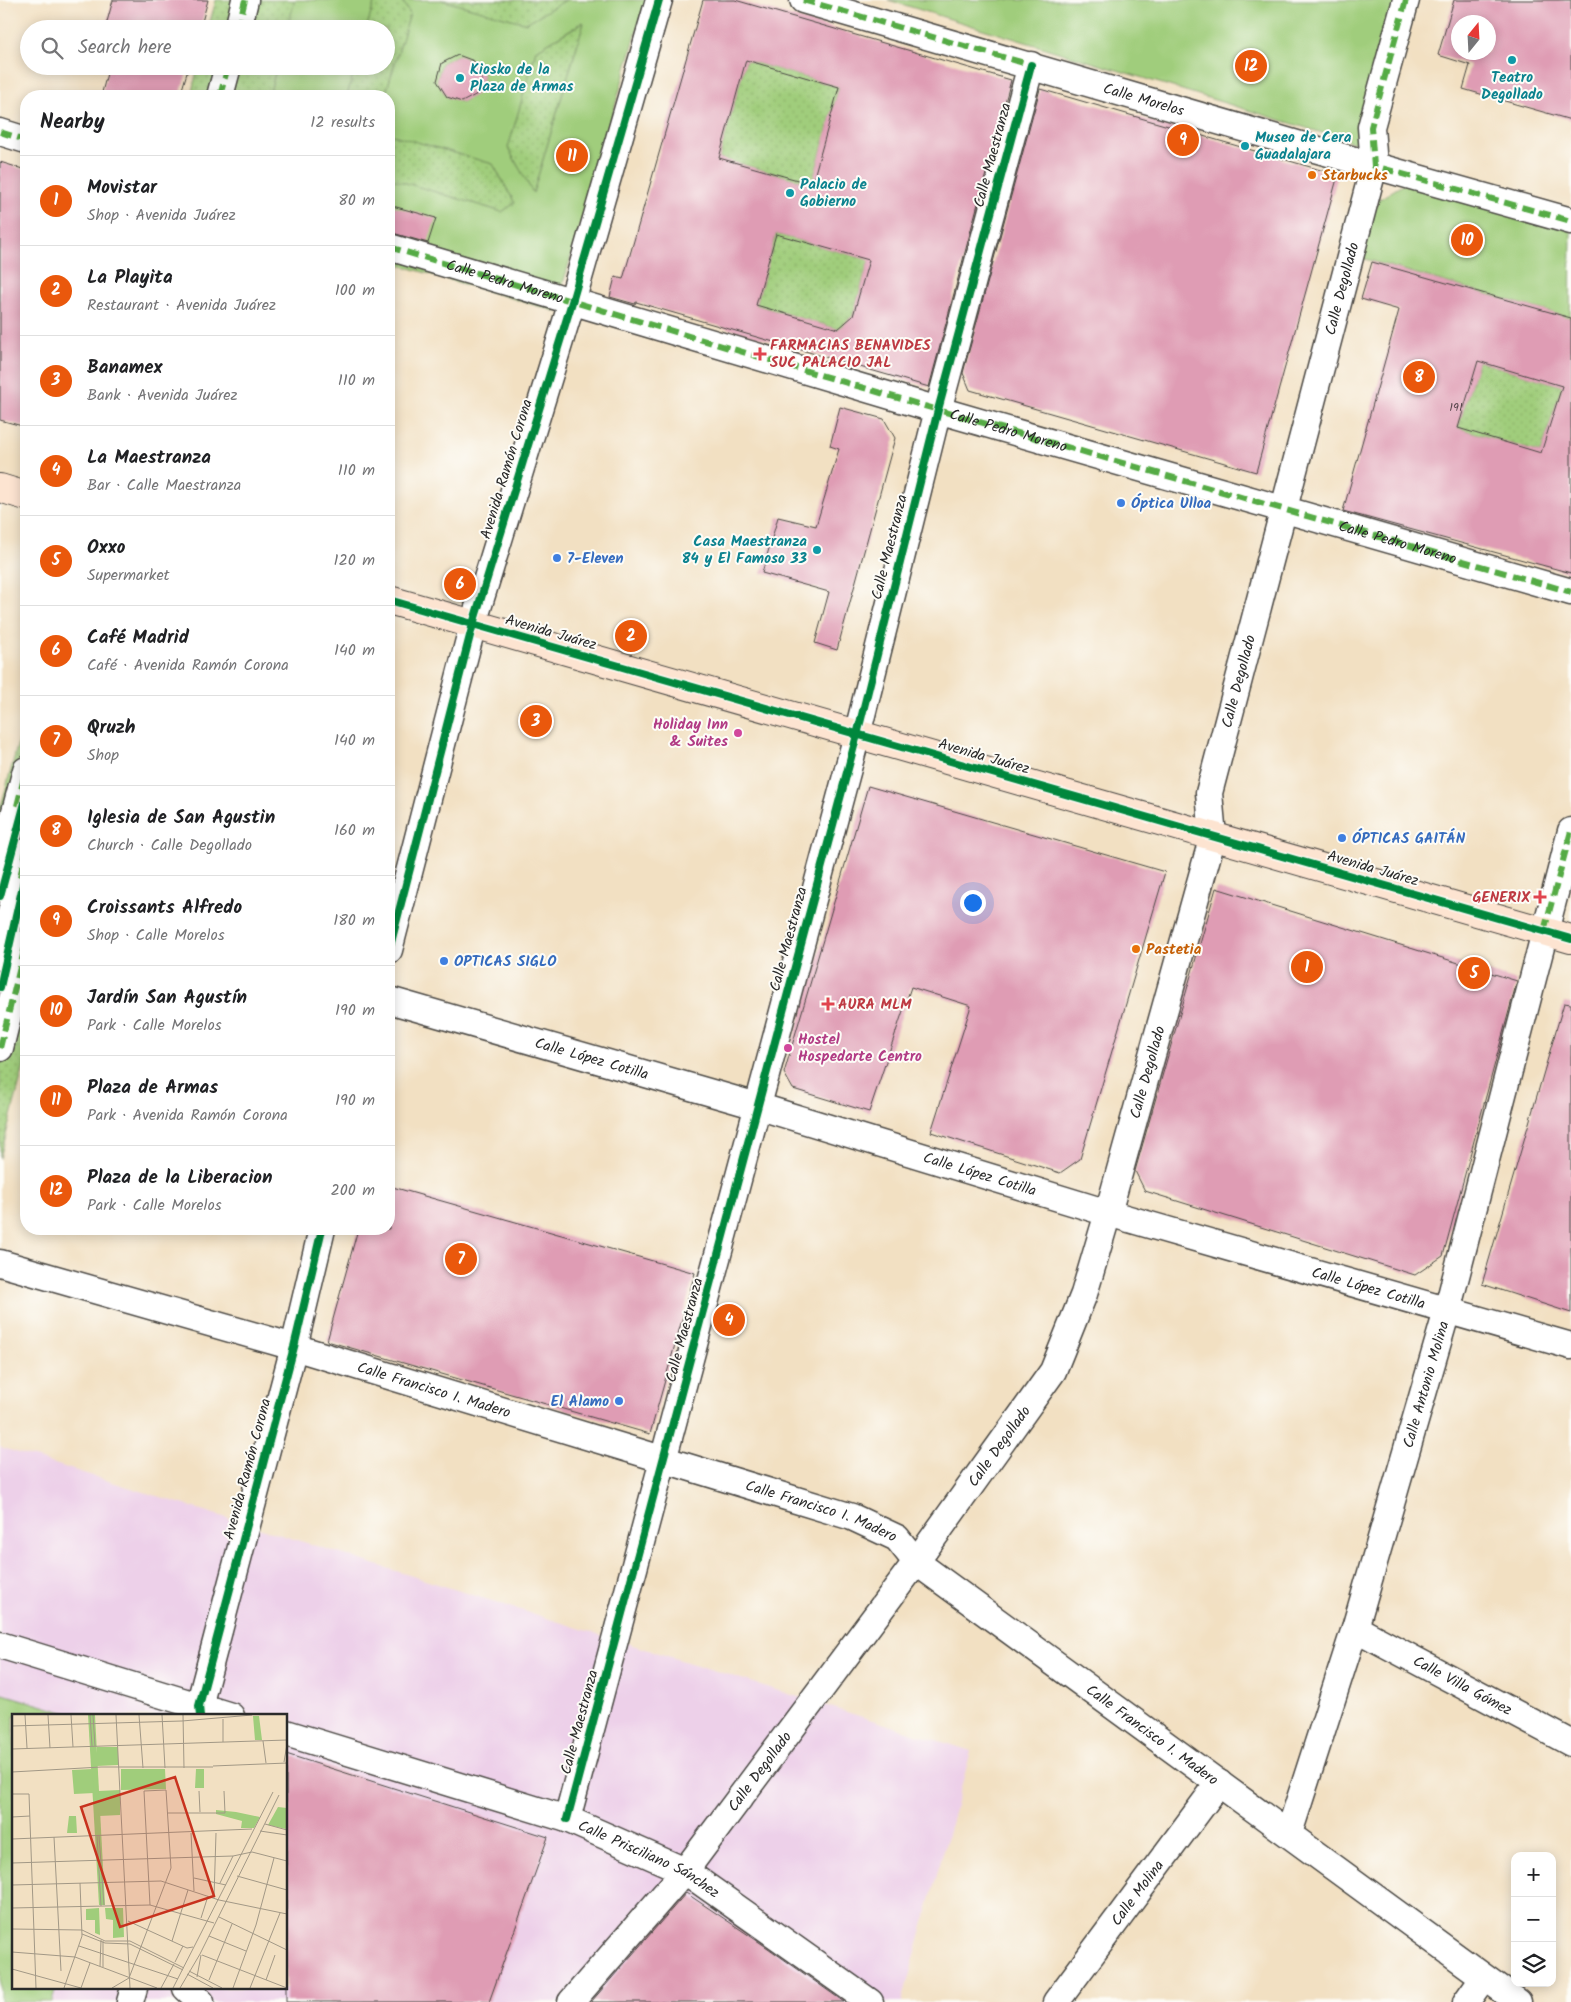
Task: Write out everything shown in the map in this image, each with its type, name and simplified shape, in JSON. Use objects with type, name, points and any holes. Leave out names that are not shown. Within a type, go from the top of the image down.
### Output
[{"type":"main road","points":[[0,488],[20,494]]},
{"type":"main road","name":"Avenida Juárez","points":[[395,602],[1571,939]]},
{"type":"street","points":[[240,20],[246,0]]},
{"type":"street","name":"Avenida Ramón Corona","points":[[395,927],[473,624],[572,302],[659,0]]},
{"type":"street","name":"Calle Morelos","points":[[803,0],[1374,166],[1571,221]]},
{"type":"street","name":"Calle Degollado","points":[[570,2002],[685,1871],[916,1562],[1053,1371],[1084,1294],[1213,836],[1209,794],[1374,166],[1371,127],[1406,0]]},
{"type":"street","name":"Calle Maestranza","points":[[567,1819],[857,734],[938,410],[1031,65]]},
{"type":"street","points":[[222,90],[226,75]]},
{"type":"street","points":[[0,132],[20,138]]},
{"type":"street","name":"Calle Pedro Moreno","points":[[395,249],[938,410],[1571,592]]},
{"type":"street","points":[[0,868],[20,793]]},
{"type":"street","points":[[1544,931],[1571,831]]},
{"type":"street","points":[[0,957],[20,872]]},
{"type":"street","name":"Calle Antonio Molina","points":[[1289,1833],[1355,1628],[1448,1311],[1544,931]]},
{"type":"street","points":[[0,1048],[20,967]]},
{"type":"street","name":"Calle López Cotilla","points":[[395,1002],[758,1106],[1108,1213],[1571,1346]]},
{"type":"street","name":"Avenida Ramón Corona","points":[[200,1711],[294,1347],[321,1235]]},
{"type":"street","name":"Calle Francisco I. Madero","points":[[0,1263],[294,1347],[663,1459],[852,1518],[897,1538],[916,1562],[1518,2002]]},
{"type":"street","name":"Calle Villa Gómez","points":[[1355,1628],[1571,1743]]},
{"type":"street","points":[[0,1645],[200,1711],[219,1714]]},
{"type":"street","name":"Calle Prisciliano Sánchez","points":[[288,1734],[567,1819],[685,1871],[870,2002]]},
{"type":"street","name":"Calle Molina","points":[[1056,2002],[1219,1783]]},
{"type":"street","points":[[1466,2002],[1483,1978]]},
{"type":"street","points":[[188,1990],[201,2002]]},
{"type":"shaded area","points":[[0,1447],[971,1751],[902,2002],[0,2002]]},
{"type":"green space","points":[[216,0],[296,0],[290,20],[210,20]]},
{"type":"green space","points":[[295,0],[375,0],[369,20],[289,20]]},
{"type":"green space","points":[[375,0],[402,0],[410,14],[395,63],[395,20],[369,20]]},
{"type":"green space","points":[[402,0],[441,0],[526,23],[566,0],[646,0],[555,311],[395,264],[395,180],[502,212],[515,203],[493,164],[395,136],[395,90],[387,90],[391,75],[395,75],[395,63],[410,14]],"holes":[[[584,23],[533,193],[508,148],[536,50]],[[458,55],[474,61],[483,75],[478,93],[462,102],[447,97],[437,81],[442,63]]]},
{"type":"green space","points":[[441,0],[566,0],[526,23]]},
{"type":"green space","points":[[888,0],[1417,0],[1375,149]]},
{"type":"green space","points":[[584,22],[533,193],[508,148],[536,50]]},
{"type":"green space","points":[[746,60],[839,87],[812,184],[719,158]]},
{"type":"green space","points":[[196,75],[275,75],[271,90],[192,90]]},
{"type":"green space","points":[[275,75],[353,75],[349,90],[271,90]]},
{"type":"green space","points":[[353,75],[391,75],[387,90],[349,90]]},
{"type":"green space","points":[[395,136],[493,164],[515,203],[502,212],[395,180]]},
{"type":"green space","points":[[1412,179],[1571,224],[1570,318],[1358,257],[1373,203]]},
{"type":"green space","points":[[776,234],[869,260],[853,316],[838,329],[756,305]]},
{"type":"green space","points":[[1478,361],[1562,386],[1541,453],[1458,428]]},
{"type":"green space","points":[[20,735],[20,1082],[0,1158],[0,810]]},
{"type":"green space","points":[[0,1693],[70,1714],[12,1714],[12,1990],[55,1990],[52,2002],[0,2002]]},
{"type":"building","points":[[113,0],[208,0],[202,20],[107,20]]},
{"type":"building","name":"Palacio de Gobierno","points":[[703,0],[735,0],[1011,80],[929,387],[636,302],[635,304],[610,297],[615,277],[623,279]],"holes":[[[746,60],[839,87],[812,184],[719,158]],[[776,234],[869,260],[853,316],[838,329],[756,305]]]},
{"type":"building","name":"Teatro Degollado","points":[[1454,0],[1571,0],[1571,120],[1463,89],[1470,65],[1454,60],[1496,60],[1496,15],[1451,15],[1451,59],[1438,55]]},
{"type":"building","name":"Kiosko de la Plaza de Armas","points":[[458,55],[474,61],[483,75],[479,93],[462,102],[447,97],[437,81],[442,63]]},
{"type":"building","points":[[107,75],[186,75],[182,90],[103,90]]},
{"type":"building","points":[[1040,89],[1338,175],[1256,472],[970,390],[963,373]]},
{"type":"building","points":[[0,162],[20,168],[20,425],[0,420]]},
{"type":"building","points":[[395,207],[436,218],[428,243],[395,234]]},
{"type":"building","points":[[1372,262],[1571,318],[1571,573],[1343,511],[1399,310],[1361,299]],"holes":[[[1478,361],[1562,386],[1541,453],[1458,428]]]},
{"type":"building","name":"Casa Maestranza 84 y El Famoso 33","points":[[840,407],[884,419],[895,438],[837,650],[815,643],[829,592],[762,573],[778,517],[816,526],[839,449],[830,446]]},
{"type":"building","points":[[868,786],[1165,872],[1080,1159],[1060,1173],[931,1132],[971,1006],[911,987],[869,1112],[793,1089],[784,1073]]},
{"type":"building","points":[[1216,888],[1517,981],[1443,1256],[1415,1275],[1145,1191],[1135,1171]]},
{"type":"building","points":[[1564,1003],[1571,1004],[1571,1313],[1482,1284]]},
{"type":"building","points":[[395,1188],[695,1273],[650,1434],[327,1341],[356,1235],[395,1235]]},
{"type":"building","points":[[288,1755],[548,1837],[489,2002],[286,2002],[286,1990],[288,1990]]},
{"type":"building","points":[[686,1893],[768,1948],[844,2002],[591,2002]]},
{"type":"marked path","points":[[240,20],[245,0]]},
{"type":"marked path","points":[[803,0],[1031,65]]},
{"type":"marked path","points":[[1406,0],[1371,127],[1374,166],[1571,221]]},
{"type":"marked path","points":[[222,90],[226,75]]},
{"type":"marked path","points":[[0,132],[20,138]]},
{"type":"marked path","points":[[395,249],[938,410],[1571,592]]},
{"type":"marked path","points":[[17,806],[20,794]]},
{"type":"marked path","points":[[1544,931],[1571,831]]},
{"type":"marked path","points":[[0,1048],[20,967]]},
{"type":"cycle path","points":[[395,927],[473,624],[572,302],[659,0]]},
{"type":"cycle path","points":[[567,1819],[857,735],[938,410],[1031,65]]},
{"type":"cycle path","points":[[395,602],[1571,939]]},
{"type":"cycle path","points":[[0,896],[20,821]]},
{"type":"cycle path","points":[[0,987],[20,899]]},
{"type":"cycle path","points":[[200,1714],[199,1706],[294,1347],[321,1235]]},
{"type":"place","name":"Teatro Degollado","points":[[1512,60]]},
{"type":"place","name":"Plaza de la Liberacion","points":[[1251,66]]},
{"type":"place","name":"Kiosko de la Plaza de Armas","points":[[460,78]]},
{"type":"place","name":"Croissants Alfredo","points":[[1183,140]]},
{"type":"place","name":"Museo de Cera Guadalajara","points":[[1245,146]]},
{"type":"place","name":"Plaza de Armas","points":[[572,156]]},
{"type":"place","name":"Starbucks","points":[[1312,175]]},
{"type":"place","name":"Palacio de Gobierno","points":[[790,193]]},
{"type":"place","name":"Jardín San Agustín","points":[[1467,240]]},
{"type":"place","name":"FARMACIAS BENAVIDES SUC PALACIO JAL","points":[[760,354]]},
{"type":"place","name":"Iglesia de San Agustin","points":[[1419,377]]},
{"type":"place","name":"Óptica Ulloa","points":[[1121,503]]},
{"type":"place","name":"Casa Maestranza 84 y El Famoso 33","points":[[817,550]]},
{"type":"place","name":"7-Eleven","points":[[557,558]]},
{"type":"place","name":"Café Madrid","points":[[460,584]]},
{"type":"place","name":"La Playita","points":[[631,636]]},
{"type":"place","name":"Banamex","points":[[536,721]]},
{"type":"place","name":"Holiday Inn & Suites","points":[[738,733]]},
{"type":"place","name":"ÓPTICAS GAITÁN","points":[[1342,838]]},
{"type":"place","name":"GENERIX","points":[[1540,897]]},
{"type":"place","name":"Pastetia","points":[[1136,949]]},
{"type":"place","name":"OPTICAS SIGLO","points":[[444,961]]},
{"type":"place","name":"Movistar","points":[[1307,967]]},
{"type":"place","name":"Oxxo","points":[[1474,973]]},
{"type":"place","name":"AURA MLM","points":[[828,1004]]},
{"type":"place","name":"Hostel Hospedarte Centro","points":[[788,1048]]},
{"type":"place","name":"Qruzh","points":[[461,1259]]},
{"type":"place","name":"La Maestranza","points":[[729,1320]]},
{"type":"place","name":"El Alamo","points":[[619,1401]]}]
